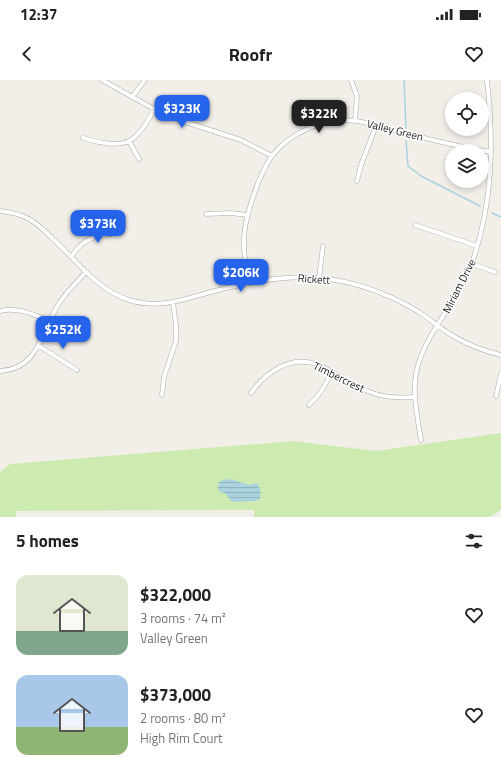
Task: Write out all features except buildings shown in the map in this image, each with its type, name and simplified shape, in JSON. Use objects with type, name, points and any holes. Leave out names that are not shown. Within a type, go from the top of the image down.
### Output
[{"type":"street","points":[[102,80],[154,109],[182,121],[241,140],[272,156]]},
{"type":"street","points":[[132,97],[145,80]]},
{"type":"street","points":[[351,80],[357,96],[355,121]]},
{"type":"street","name":"Miriam Drive","points":[[421,440],[415,397],[418,365],[425,348],[455,299],[472,264],[487,204],[491,171],[491,122],[487,80]]},
{"type":"street","points":[[83,138],[96,143],[118,143],[128,141],[144,127],[154,109]]},
{"type":"street","name":"Valley Green","points":[[249,283],[244,250],[247,215],[262,174],[272,156],[297,135],[310,128],[325,123],[355,121],[464,148],[491,152]]},
{"type":"street","points":[[357,181],[361,165],[376,126]]},
{"type":"street","points":[[128,141],[139,159]]},
{"type":"street","name":"Rickett","points":[[0,211],[15,213],[29,219],[42,229],[100,284],[112,292],[129,300],[148,303],[174,303],[226,288],[266,279],[319,278],[345,282],[395,299],[438,325],[453,336],[484,351],[501,355]]},
{"type":"street","points":[[206,214],[231,213],[247,215]]},
{"type":"street","points":[[415,225],[477,246]]},
{"type":"street","points":[[71,257],[80,246],[97,236],[122,232]]},
{"type":"street","points":[[319,278],[323,246]]},
{"type":"street","points":[[472,264],[495,272]]},
{"type":"street","points":[[0,371],[8,371],[23,365],[34,355],[58,305],[68,290],[86,272]]},
{"type":"street","points":[[162,395],[164,377],[176,341],[174,303]]},
{"type":"street","points":[[0,311],[8,309],[25,311],[49,321]]},
{"type":"street","points":[[39,346],[77,370]]},
{"type":"street","name":"Timbercrest","points":[[250,393],[271,371],[286,364],[303,362],[319,365],[371,393],[384,397],[415,397]]},
{"type":"street","points":[[309,405],[322,392],[331,372]]},
{"type":"street","points":[[496,396],[501,374]]},
{"type":"green space","points":[[501,433],[501,510],[489,517],[254,517],[254,510],[16,511],[16,517],[0,517],[0,472],[10,464],[293,441],[376,451]]},
{"type":"water","points":[[232,479],[241,483],[258,484],[260,488],[260,499],[255,501],[232,502],[225,493],[220,492],[217,487],[219,486],[218,483],[223,480]]},
{"type":"waterway","points":[[404,80],[406,128]]},
{"type":"waterway","points":[[406,141],[408,166],[421,176],[480,206]]},
{"type":"waterway","points":[[492,213],[501,217]]}]
